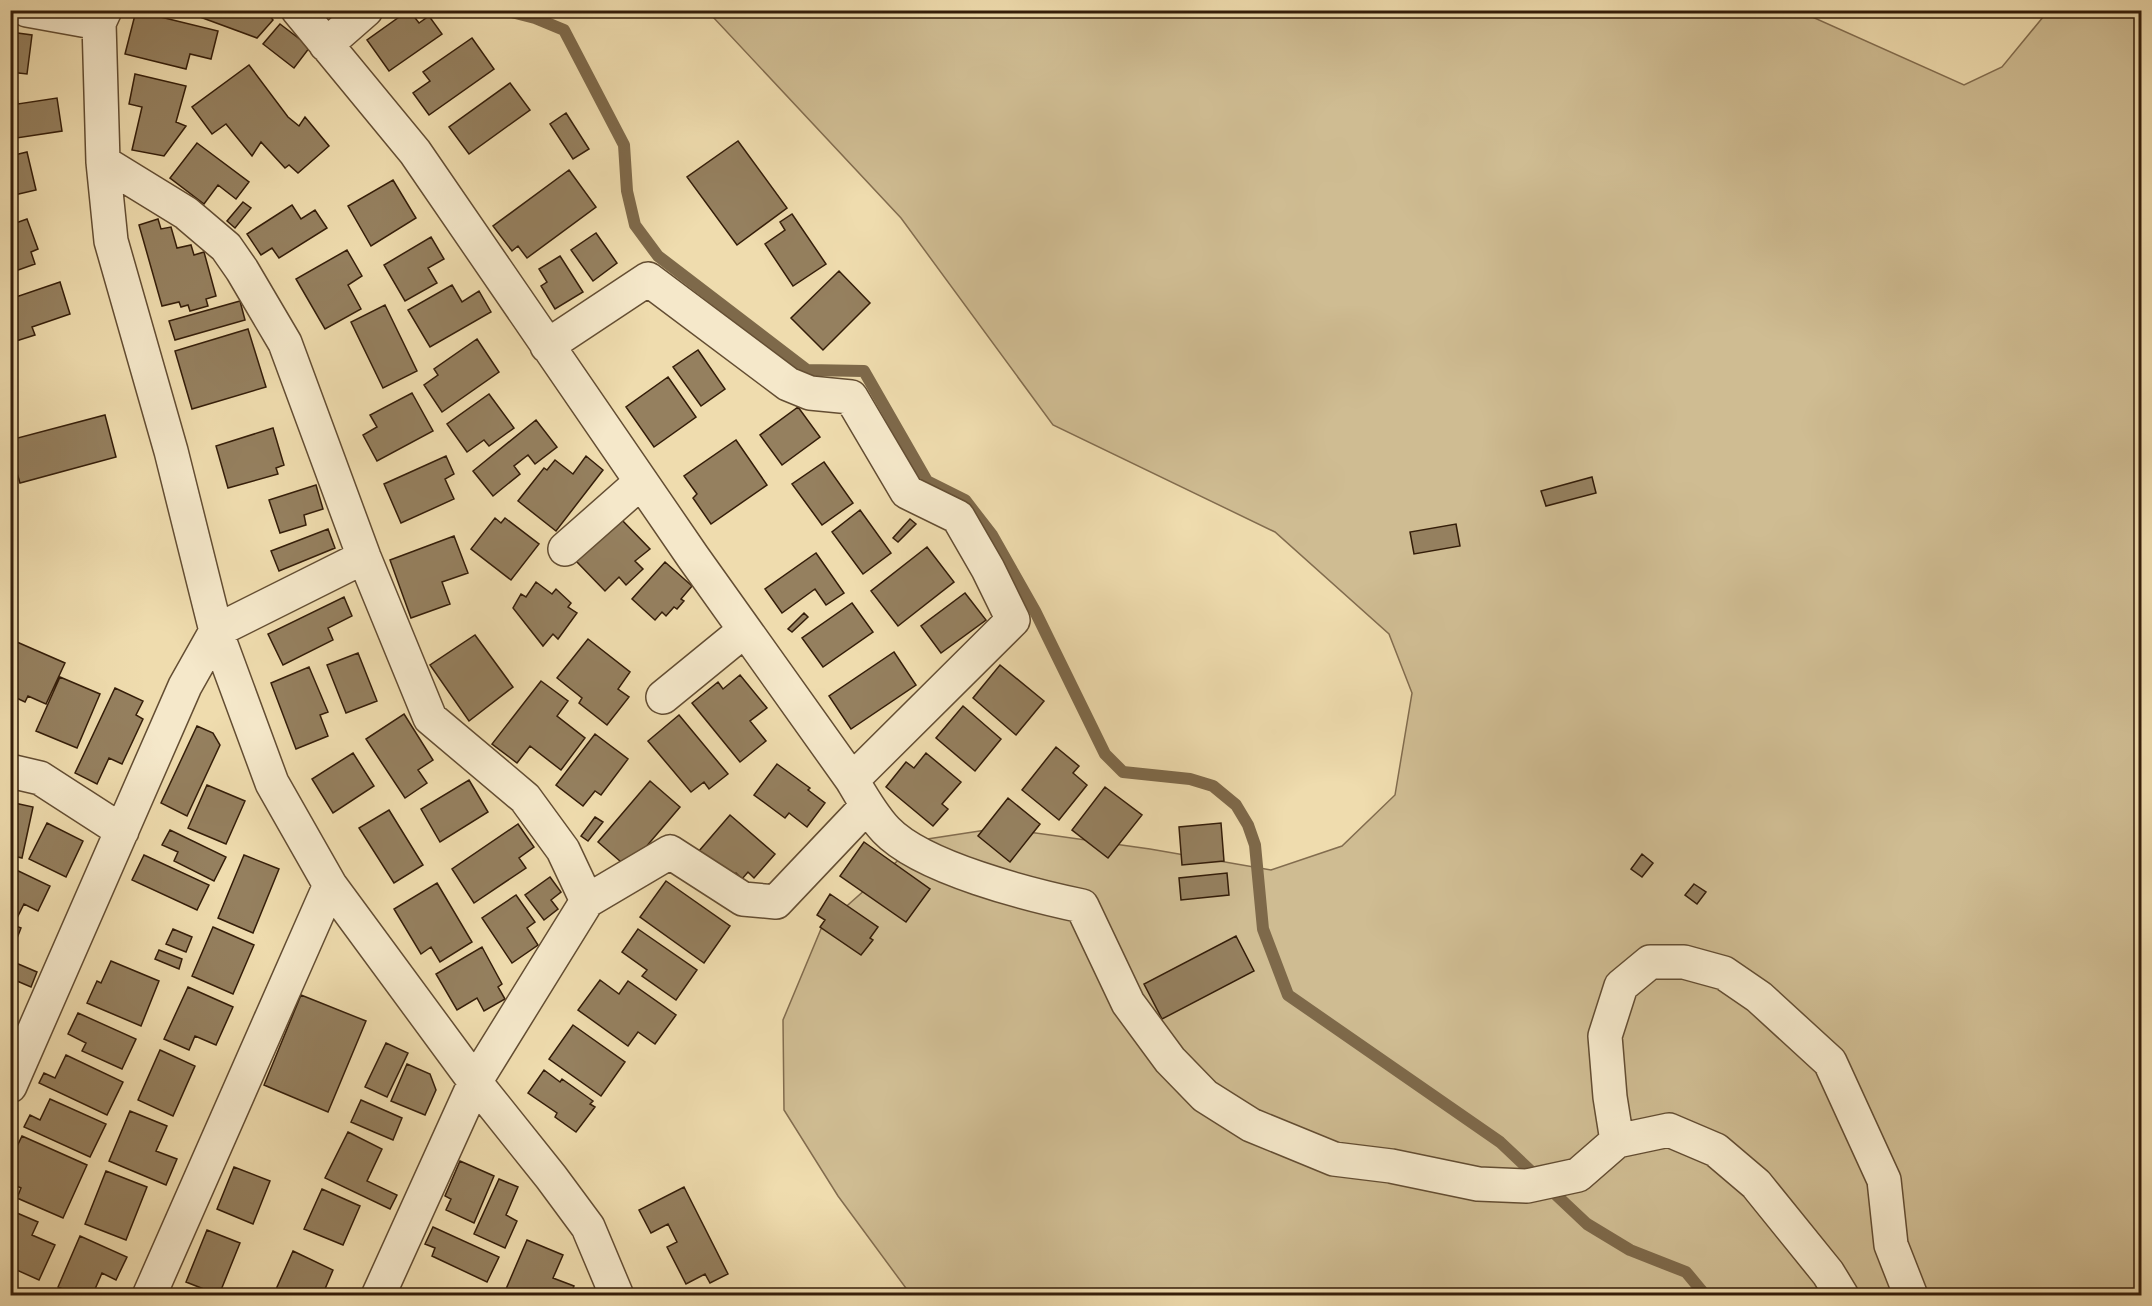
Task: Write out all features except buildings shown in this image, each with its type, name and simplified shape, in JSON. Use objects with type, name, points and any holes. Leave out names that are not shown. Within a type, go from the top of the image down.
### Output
[{"type":"street","points":[[27,10],[102,17],[103,162],[111,241],[171,451],[216,631],[272,783],[330,885],[475,1082],[588,1227],[617,1296]]},
{"type":"street","points":[[298,10],[415,152],[641,482],[886,831],[916,853],[951,867],[1037,897],[1082,906],[1128,1003],[1170,1060],[1205,1096],[1251,1125],[1334,1159],[1391,1166],[1478,1184],[1527,1186],[1578,1175],[1617,1141],[1669,1130],[1716,1150],[1756,1184],[1828,1273],[1842,1296]]},
{"type":"street","points":[[326,45],[366,10]]},
{"type":"street","points":[[103,162],[186,213],[226,248],[242,270],[285,343],[364,558],[430,718],[525,798],[563,850],[587,901]]},
{"type":"street","points":[[378,1296],[475,1082],[587,901],[670,852],[743,899],[776,902],[860,793],[1013,620],[988,569],[958,518],[907,492],[851,397],[810,393],[788,384],[648,279],[547,346]]},
{"type":"street","points":[[565,549],[641,482]]},
{"type":"street","points":[[10,1086],[185,686],[216,631],[364,558]]},
{"type":"street","points":[[663,697],[745,630]]},
{"type":"street","points":[[10,771],[40,778],[122,831]]},
{"type":"street","points":[[149,1296],[330,885]]},
{"type":"street","points":[[1617,1141],[1610,1097],[1605,1036],[1621,986],[1650,962],[1684,962],[1724,973],[1759,997],[1830,1062],[1884,1180],[1891,1245],[1911,1296]]},
{"type":"shaded area","points":[[705,11],[1799,11],[1964,85],[2002,67],[2048,11],[2141,11],[2141,1295],[911,1295],[838,1196],[784,1110],[783,1020],[821,929],[921,840],[999,828],[1150,849],[1271,870],[1342,846],[1395,795],[1412,693],[1389,634],[1275,532],[1053,425],[901,218]]},
{"type":"waterway","points":[[504,10],[535,18],[564,30],[624,145],[627,191],[635,225],[658,256],[807,370],[864,371],[927,481],[965,500],[992,535],[1035,611],[1105,754],[1123,772],[1190,779],[1213,786],[1236,805],[1248,825],[1255,845],[1263,929],[1288,995],[1500,1142],[1587,1224],[1630,1250],[1686,1272],[1706,1296]]}]
